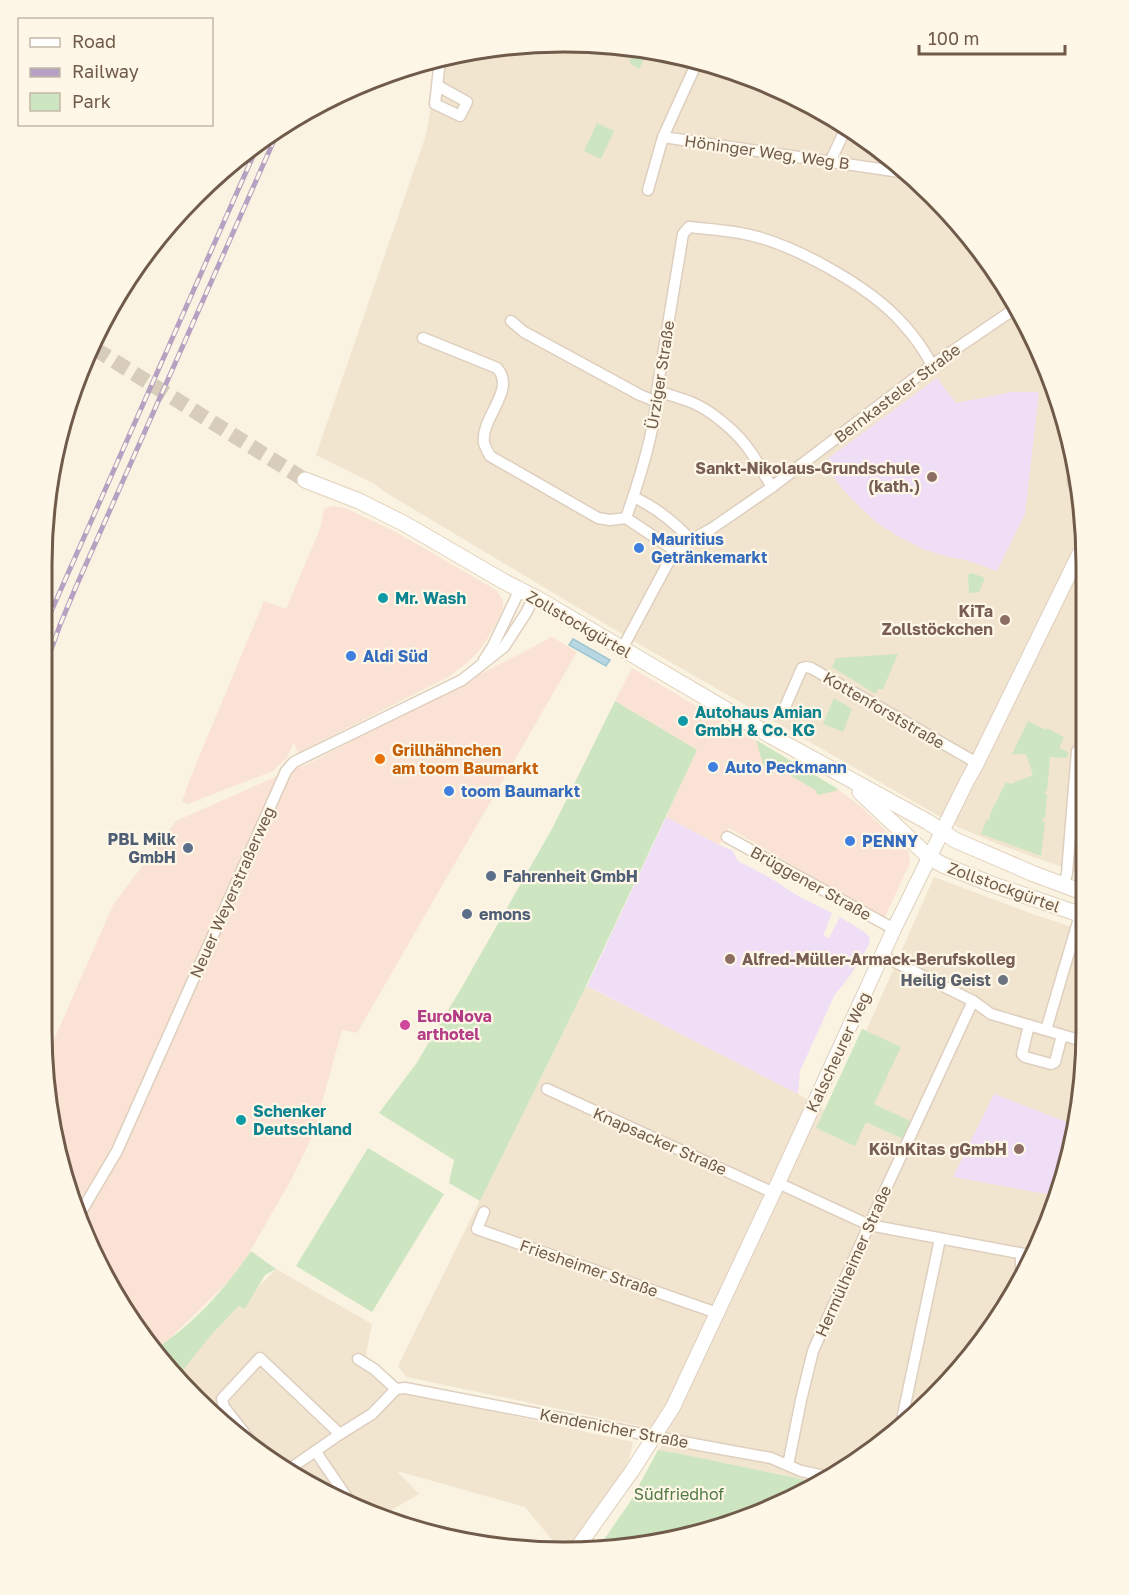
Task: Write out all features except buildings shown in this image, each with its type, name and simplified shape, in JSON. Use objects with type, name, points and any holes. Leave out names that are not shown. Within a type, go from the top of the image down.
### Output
[{"type":"main road","name":"Zollstockgürtel","points":[[305,480],[359,501],[405,524],[964,845],[1076,890]]},
{"type":"main road","name":"Zollstockgürtel","points":[[847,779],[929,857],[981,880],[1076,914]]},
{"type":"street","points":[[438,86],[439,68]]},
{"type":"street","points":[[648,190],[663,137],[694,69]]},
{"type":"street","points":[[830,162],[843,135]]},
{"type":"street","name":"Höninger Weg, Weg B","points":[[663,137],[891,171]]},
{"type":"street","name":"Ürziger Straße","points":[[626,518],[650,437],[682,234],[689,227],[741,233],[774,243],[836,272],[872,297],[902,322],[921,345],[932,365]]},
{"type":"street","name":"Bernkasteler Straße","points":[[622,649],[668,563],[677,552],[691,540],[772,487],[932,365],[1010,312]]},
{"type":"street","points":[[512,321],[524,332],[640,395],[680,398],[711,413],[738,436],[772,487]]},
{"type":"street","points":[[423,338],[497,368],[502,374],[505,383],[485,432],[484,443],[490,456],[598,518],[610,520],[626,518],[677,552]]},
{"type":"street","points":[[633,497],[646,503],[676,524],[691,540]]},
{"type":"street","name":"Kalscheurer Weg","points":[[582,1541],[632,1471],[673,1407],[894,929],[1076,561]]},
{"type":"street","name":"Neuer Weyerstraßerweg","points":[[480,665],[493,646],[520,589]]},
{"type":"street","name":"Neuer Weyerstraßerweg","points":[[84,1207],[117,1151],[286,771],[294,762],[456,682],[504,647],[534,597]]},
{"type":"street","name":"Kottenforststraße","points":[[782,714],[802,668],[812,668],[977,763]]},
{"type":"street","points":[[1064,885],[1067,873],[1076,763]]},
{"type":"street","name":"Brüggener Straße","points":[[727,837],[894,929]]},
{"type":"street","points":[[1046,1030],[1076,935]]},
{"type":"street","points":[[883,956],[947,987],[991,1014],[1076,1039]]},
{"type":"street","name":"Hermülheimer Straße","points":[[788,1465],[813,1351],[973,1001]]},
{"type":"street","points":[[1029,1025],[1022,1054],[1025,1057],[1051,1064],[1055,1062],[1062,1035]]},
{"type":"street","name":"Knapsacker Straße","points":[[547,1089],[776,1188],[869,1225],[1025,1255]]},
{"type":"street","name":"Friesheimer Straße","points":[[484,1212],[477,1229],[717,1313]]},
{"type":"street","points":[[903,1414],[940,1239]]},
{"type":"street","points":[[1021,1254],[1021,1262]]},
{"type":"street","points":[[238,1424],[224,1407],[222,1399],[260,1358],[340,1434]]},
{"type":"street","points":[[295,1466],[372,1414],[396,1389],[374,1369],[358,1359]]},
{"type":"street","name":"Kendenicher Straße","points":[[396,1389],[405,1388],[771,1458],[801,1471],[819,1475]]},
{"type":"street","points":[[316,1452],[343,1492]]},
{"type":"shaded area","points":[[564,52],[631,57],[697,70],[760,91],[791,105],[849,139],[876,158],[927,202],[971,253],[1008,308],[1024,338],[1049,400],[1067,465],[1075,531],[1076,564],[1076,872],[1000,845],[958,827],[644,647],[373,483],[316,455],[426,135],[437,69],[498,57]]},
{"type":"shaded area","name":"Sankt-Nikolaus-Grundschule (kath.)","points":[[937,378],[956,403],[1012,392],[1039,392],[1025,514],[997,571],[923,549],[899,537],[876,522],[856,503],[826,467],[826,460]]},
{"type":"shaded area","points":[[333,506],[345,508],[396,532],[496,590],[503,600],[500,616],[476,654],[448,677],[298,753],[294,742],[286,760],[273,771],[188,804],[182,801],[264,601],[286,609],[320,529],[324,509]]},
{"type":"shaded area","points":[[552,637],[577,652],[357,1033],[342,1030],[313,1135],[290,1182],[238,1272],[162,1346],[121,1286],[91,1226],[70,1163],[62,1130],[53,1043],[113,905],[176,821],[306,765]]},
{"type":"shaded area","points":[[632,668],[839,790],[860,806],[909,852],[910,863],[884,919],[729,828],[719,845],[666,817],[696,750],[615,701]]},
{"type":"shaded area","name":"Alfred-Müller-Armack-Berufskolleg","points":[[666,817],[732,850],[738,861],[832,913],[823,936],[829,938],[840,917],[869,937],[869,945],[852,973],[834,996],[800,1071],[798,1094],[587,986]]},
{"type":"shaded area","points":[[934,877],[1076,928],[1076,1030],[1072,1097],[1059,1163],[1038,1226],[1008,1286],[971,1342],[927,1393],[876,1437],[849,1456],[808,1481],[658,1450],[674,1433],[406,1377],[398,1366],[586,986],[798,1094],[830,1113]]},
{"type":"shaded area","name":"KölnKitas gGmbH","points":[[994,1094],[1068,1123],[1049,1194],[953,1177]]},
{"type":"shaded area","points":[[276,1269],[372,1324],[366,1355],[399,1391],[633,1442],[629,1460],[618,1481],[576,1542],[554,1542],[525,1507],[397,1471],[419,1494],[389,1511],[338,1490],[308,1474],[253,1437],[202,1393],[178,1365]]},
{"type":"green space","points":[[631,57],[644,59],[639,69],[630,63]]},
{"type":"green space","points":[[597,123],[614,131],[601,159],[584,151]]},
{"type":"green space","points":[[971,573],[985,578],[979,592],[969,593],[968,575]]},
{"type":"green space","points":[[898,654],[883,689],[877,689],[877,693],[832,667],[836,658]]},
{"type":"green space","points":[[834,698],[852,709],[843,732],[823,724]]},
{"type":"green space","points":[[615,701],[697,750],[586,986],[480,1201],[449,1183],[454,1160],[379,1113],[416,1064],[462,987],[553,827]]},
{"type":"green space","points":[[1028,721],[1064,737],[1060,748],[1069,753],[1066,758],[1050,757],[1047,791],[1045,791],[1047,794],[1045,819],[1042,818],[1045,822],[1041,856],[981,834],[1006,782],[1011,784],[1033,775],[1026,754],[1012,754]]},
{"type":"green space","points":[[756,740],[838,789],[819,795],[817,791],[776,767],[771,775],[765,771]]},
{"type":"green space","points":[[862,1029],[901,1047],[874,1104],[912,1122],[905,1140],[866,1122],[855,1146],[816,1128]]},
{"type":"green space","points":[[368,1148],[444,1194],[372,1312],[296,1266]]},
{"type":"green space","points":[[251,1251],[276,1269],[265,1275],[245,1309],[239,1306],[212,1334],[182,1371],[161,1345],[196,1317],[231,1279]]},
{"type":"green space","name":"Südfriedhof","points":[[658,1450],[808,1481],[760,1504],[697,1525],[664,1533],[603,1541],[630,1502]]},
{"type":"water","points":[[573,639],[610,660],[606,666],[569,645]]},
{"type":"tunnel","points":[[99,351],[305,480]]},
{"type":"railway","points":[[52,647],[75,589],[272,145]]},
{"type":"railway","points":[[52,609],[252,159]]},
{"type":"place","name":"Sankt-Nikolaus-Grundschule (kath.)","points":[[932,477]]},
{"type":"place","name":"Mauritius Getränkemarkt","points":[[639,548]]},
{"type":"place","name":"Mr. Wash","points":[[383,598]]},
{"type":"place","name":"KiTa Zollstöckchen","points":[[1005,620]]},
{"type":"place","name":"Aldi Süd","points":[[351,656]]},
{"type":"place","name":"Autohaus Amian GmbH & Co. KG","points":[[683,721]]},
{"type":"place","name":"Grillhähnchen am toom Baumarkt","points":[[380,759]]},
{"type":"place","name":"Auto Peckmann","points":[[713,767]]},
{"type":"place","name":"toom Baumarkt","points":[[449,791]]},
{"type":"place","name":"PENNY","points":[[850,841]]},
{"type":"place","name":"PBL Milk GmbH","points":[[188,848]]},
{"type":"place","name":"Fahrenheit GmbH","points":[[491,876]]},
{"type":"place","name":"emons","points":[[467,914]]},
{"type":"place","name":"Alfred-Müller-Armack-Berufskolleg","points":[[730,959]]},
{"type":"place","name":"Heilig Geist","points":[[1003,980]]},
{"type":"place","name":"EuroNova arthotel","points":[[405,1025]]},
{"type":"place","name":"Schenker Deutschland","points":[[241,1120]]},
{"type":"place","name":"KölnKitas gGmbH","points":[[1019,1149]]}]
